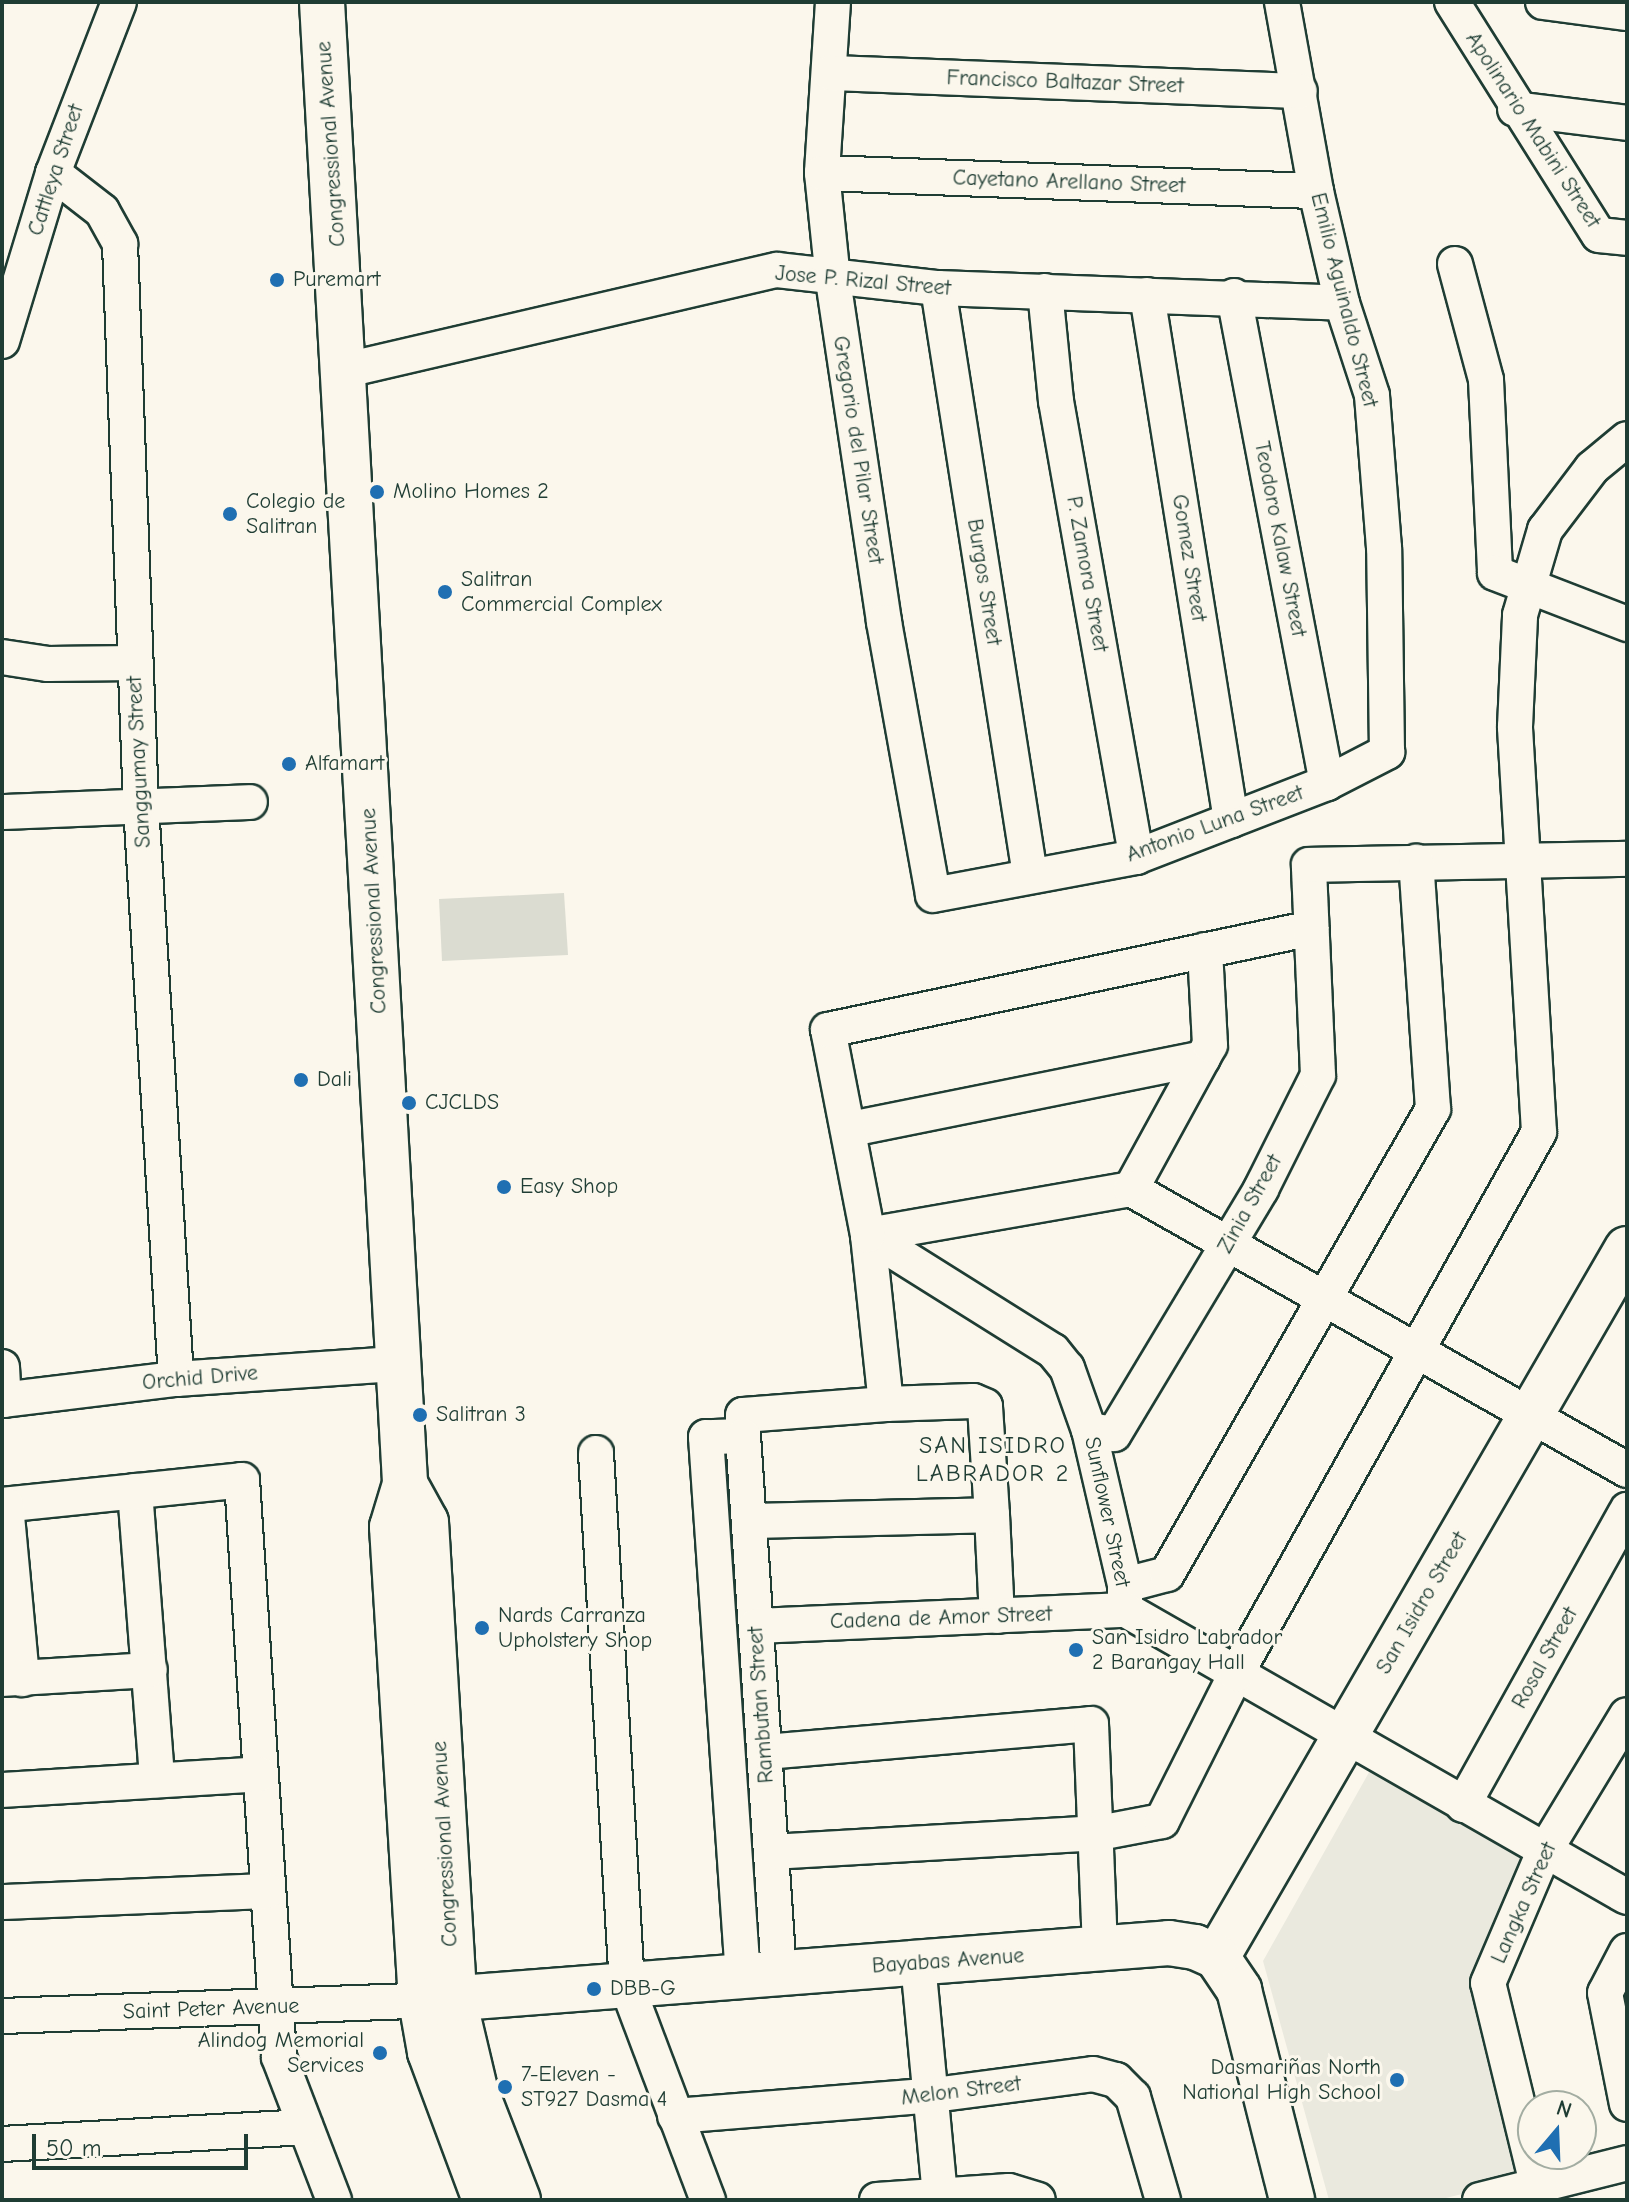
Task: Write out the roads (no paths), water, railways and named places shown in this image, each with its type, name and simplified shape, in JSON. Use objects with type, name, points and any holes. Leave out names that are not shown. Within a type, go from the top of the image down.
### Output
[{"type":"main road","name":"Congressional Avenue","points":[[322,2],[346,370],[405,1484],[392,1527],[438,2000],[440,2082],[485,2200]]},
{"type":"main road","name":"San Isidro Street","points":[[1217,1957],[1627,1249]]},
{"type":"main road","name":"Bayabas Avenue","points":[[438,2000],[1169,1943],[1195,1947],[1217,1957]]},
{"type":"main road","points":[[1217,1957],[1239,1990],[1292,2200]]},
{"type":"main road","name":"Congressional Avenue","points":[[438,2000],[518,2200]]},
{"type":"street","name":"Cattleya Street","points":[[2,341],[53,173],[119,2]]},
{"type":"street","name":"Gregorio del Pilar Street","points":[[833,2],[822,173],[833,280],[884,622],[933,895]]},
{"type":"street","name":"Emilio Aguinaldo Street","points":[[1282,2],[1316,191],[1342,303],[1372,395],[1384,548],[1389,744]]},
{"type":"street","name":"Apolinario Mabini Street","points":[[1452,2],[1515,109],[1599,235],[1627,238]]},
{"type":"street","points":[[1553,3],[1627,13]]},
{"type":"street","name":"Francisco Baltazar Street","points":[[830,73],[1300,91]]},
{"type":"street","points":[[1515,109],[1627,123]]},
{"type":"street","name":"Sanggumay Street","points":[[53,173],[102,211],[120,244],[141,806],[176,1379]]},
{"type":"street","name":"Cayetano Arellano Street","points":[[822,173],[1316,191]]},
{"type":"street","points":[[1455,264],[1486,380],[1494,566],[1504,580],[1627,624]]},
{"type":"street","name":"Jose P. Rizal Street","points":[[346,370],[777,270],[833,280],[938,288],[1234,296],[1342,303]]},
{"type":"street","name":"Burgos Street","points":[[938,288],[1030,875]]},
{"type":"street","name":"P. Zamora Street","points":[[1045,291],[1056,401],[1136,857]]},
{"type":"street","name":"Gomez Street","points":[[1147,295],[1231,820]]},
{"type":"street","name":"Teodoro Kalaw Street","points":[[1234,296],[1327,783]]},
{"type":"street","points":[[771,1852],[1099,1833],[1162,1821],[1236,1674],[1539,1132],[1515,727],[1520,615],[1545,530],[1592,468],[1627,439]]},
{"type":"street","points":[[2,657],[48,664],[134,663]]},
{"type":"street","name":"Antonio Luna Street","points":[[933,895],[1136,857],[1327,783],[1380,758],[1389,744]]},
{"type":"street","points":[[2,812],[250,802]]},
{"type":"street","points":[[1416,862],[1627,859]]},
{"type":"street","name":"Zinia Street","points":[[1089,1430],[1114,1434],[1228,1244],[1318,1075],[1309,865],[1416,862]]},
{"type":"street","name":"Cadena de Amor Street","points":[[756,1626],[997,1616],[1126,1597],[1167,1574],[1433,1109],[1416,862]]},
{"type":"street","points":[[886,1404],[868,1235],[851,1129],[828,1030],[1311,928]]},
{"type":"street","points":[[1131,1189],[1210,1045],[1205,950]]},
{"type":"street","points":[[851,1129],[1203,1058]]},
{"type":"street","points":[[868,1235],[1131,1189],[1627,1470]]},
{"type":"street","name":"Sunflower Street","points":[[868,1235],[1053,1351],[1067,1368],[1089,1430],[1126,1597],[1236,1674],[1627,1897]]},
{"type":"street","name":"Orchid Drive","points":[[3,1389],[398,1364]]},
{"type":"street","points":[[761,1976],[706,1437],[743,1436],[743,1415],[886,1404],[973,1401],[985,1406],[997,1616]]},
{"type":"street","name":"Rambutan Street","points":[[743,1436],[771,1852],[761,1976]]},
{"type":"street","points":[[596,1453],[627,1986],[708,2200]]},
{"type":"street","points":[[150,1670],[12,1679],[4,1505],[242,1480],[279,2057],[334,2200]]},
{"type":"street","points":[[135,1491],[157,1780]]},
{"type":"street","name":"Rosal Street","points":[[1463,1805],[1627,1510]]},
{"type":"street","points":[[749,1521],[992,1515]]},
{"type":"street","name":"Langka Street","points":[[1539,2193],[1488,1983],[1544,1852],[1627,1715]]},
{"type":"street","points":[[765,1752],[1091,1724],[1099,1833],[1100,1949]]},
{"type":"street","points":[[2,1790],[260,1774]]},
{"type":"street","points":[[2,1902],[267,1891]]},
{"type":"street","points":[[1627,1951],[1605,1993],[1627,2104]]},
{"type":"street","points":[[918,1963],[934,2095],[940,2196]]},
{"type":"street","name":"Saint Peter Avenue","points":[[2,2016],[438,2000]]},
{"type":"street","name":"Melon Street","points":[[675,2116],[934,2095],[1093,2074],[1116,2080],[1133,2097],[1163,2200]]},
{"type":"street","points":[[2,2144],[306,2127]]},
{"type":"street","points":[[1480,2200],[1539,2193],[1627,2163]]},
{"type":"street","points":[[877,2200],[1009,2191],[1038,2200]]},
{"type":"place","name":"Puremart","points":[[277,280]]},
{"type":"place","name":"Molino Homes 2","points":[[377,492]]},
{"type":"place","name":"Colegio de Salitran","points":[[230,514]]},
{"type":"place","name":"Salitran Commercial Complex","points":[[445,592]]},
{"type":"place","name":"Alfamart","points":[[289,764]]},
{"type":"place","name":"Dali","points":[[301,1080]]},
{"type":"place","name":"CJCLDS","points":[[409,1103]]},
{"type":"place","name":"Easy Shop","points":[[504,1187]]},
{"type":"place","name":"Salitran 3","points":[[420,1415]]},
{"type":"place","name":"Nards Carranza Upholstery Shop","points":[[482,1628]]},
{"type":"place","name":"San Isidro Labrador 2 Barangay Hall","points":[[1076,1650]]},
{"type":"place","name":"DBB-G","points":[[594,1989]]},
{"type":"place","name":"Alindog Memorial Services","points":[[380,2053]]},
{"type":"place","name":"Dasmariñas North National High School","points":[[1397,2080]]},
{"type":"place","name":"7-Eleven - ST927 Dasma 4","points":[[505,2087]]},
{"type":"district","name":"SAN ISIDRO LABRADOR 2","points":[[993,1460]]}]
